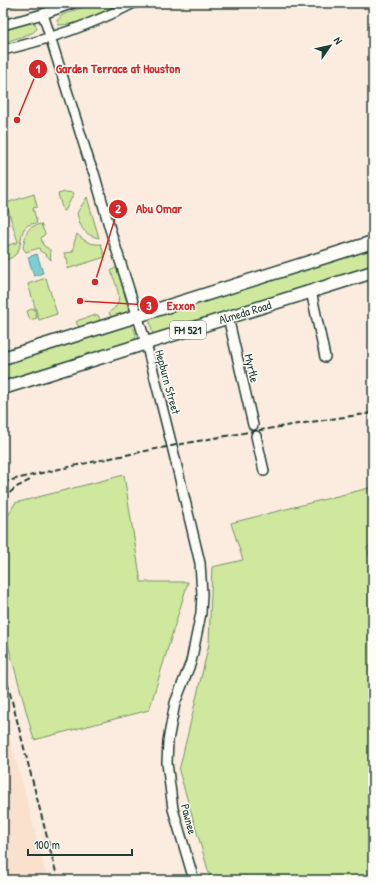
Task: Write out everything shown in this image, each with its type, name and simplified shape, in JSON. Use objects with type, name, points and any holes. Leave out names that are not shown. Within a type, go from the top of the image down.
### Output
[{"type":"main road","name":"FM 521","points":[[3,358],[373,242]]},
{"type":"main road","name":"Almeda Road","points":[[3,388],[373,272]]},
{"type":"street","points":[[3,25],[43,14],[73,3]]},
{"type":"street","points":[[3,50],[51,38],[120,11],[134,3]]},
{"type":"street","name":"Hepburn Street","points":[[43,14],[94,173],[136,316],[146,343],[200,563],[202,587],[201,613],[191,662],[175,703],[168,741],[167,763]]},
{"type":"street","points":[[311,291],[325,357]]},
{"type":"street","name":"Myrtle","points":[[228,317],[253,424]]},
{"type":"street","points":[[256,436],[264,471]]},
{"type":"street","name":"Pawnee","points":[[167,763],[173,809],[194,880]]},
{"type":"shaded area","points":[[3,712],[22,782],[48,880],[3,880]]},
{"type":"green space","points":[[3,3],[23,3],[3,9]]},
{"type":"green space","points":[[94,3],[123,3],[83,21],[58,25],[57,21],[62,15]]},
{"type":"green space","points":[[25,23],[35,23],[37,29],[32,33],[3,43],[3,28]]},
{"type":"green space","points":[[65,192],[74,193],[65,211],[63,211],[58,194]]},
{"type":"green space","points":[[34,194],[37,207],[33,208],[37,223],[28,225],[24,229],[17,253],[13,257],[6,260],[3,247],[18,242],[6,203]]},
{"type":"green space","points":[[87,197],[99,238],[86,233],[78,219],[77,213]]},
{"type":"green space","points":[[41,224],[45,234],[41,238],[43,245],[50,250],[51,260],[40,251],[39,248],[26,252],[23,248],[29,229]]},
{"type":"green space","points":[[77,234],[88,242],[101,244],[105,257],[67,269],[68,262],[64,253],[72,252]]},
{"type":"green space","points":[[373,247],[373,266],[153,335],[149,318]]},
{"type":"green space","points":[[117,268],[129,310],[125,315],[112,318],[109,313],[118,303],[119,298],[111,271]]},
{"type":"green space","points":[[46,278],[57,314],[39,320],[28,284]]},
{"type":"green space","points":[[34,308],[37,318],[30,320],[27,311]]},
{"type":"green space","points":[[98,315],[100,320],[98,324],[81,329],[76,322],[79,320]]},
{"type":"green space","points":[[128,324],[133,327],[135,331],[136,336],[134,341],[3,381],[3,362]]},
{"type":"green space","points":[[124,475],[141,582],[188,582],[149,710],[34,740],[3,626],[3,525],[15,503]]},
{"type":"green space","points":[[373,487],[373,545],[367,547],[373,569],[373,876],[358,880],[211,880],[179,771],[209,644],[212,567],[243,560],[231,523]]},
{"type":"water","points":[[37,254],[43,273],[34,276],[28,257]]},
{"type":"railway","points":[[3,482],[95,461],[187,443],[373,413]]},
{"type":"railway","points":[[3,499],[15,488],[32,479]]},
{"type":"railway","points":[[3,666],[58,880]]},
{"type":"place","name":"Garden Terrace at Houston","points":[[17,120]]},
{"type":"place","name":"Abu Omar","points":[[95,282]]},
{"type":"place","name":"Exxon","points":[[80,301]]}]
